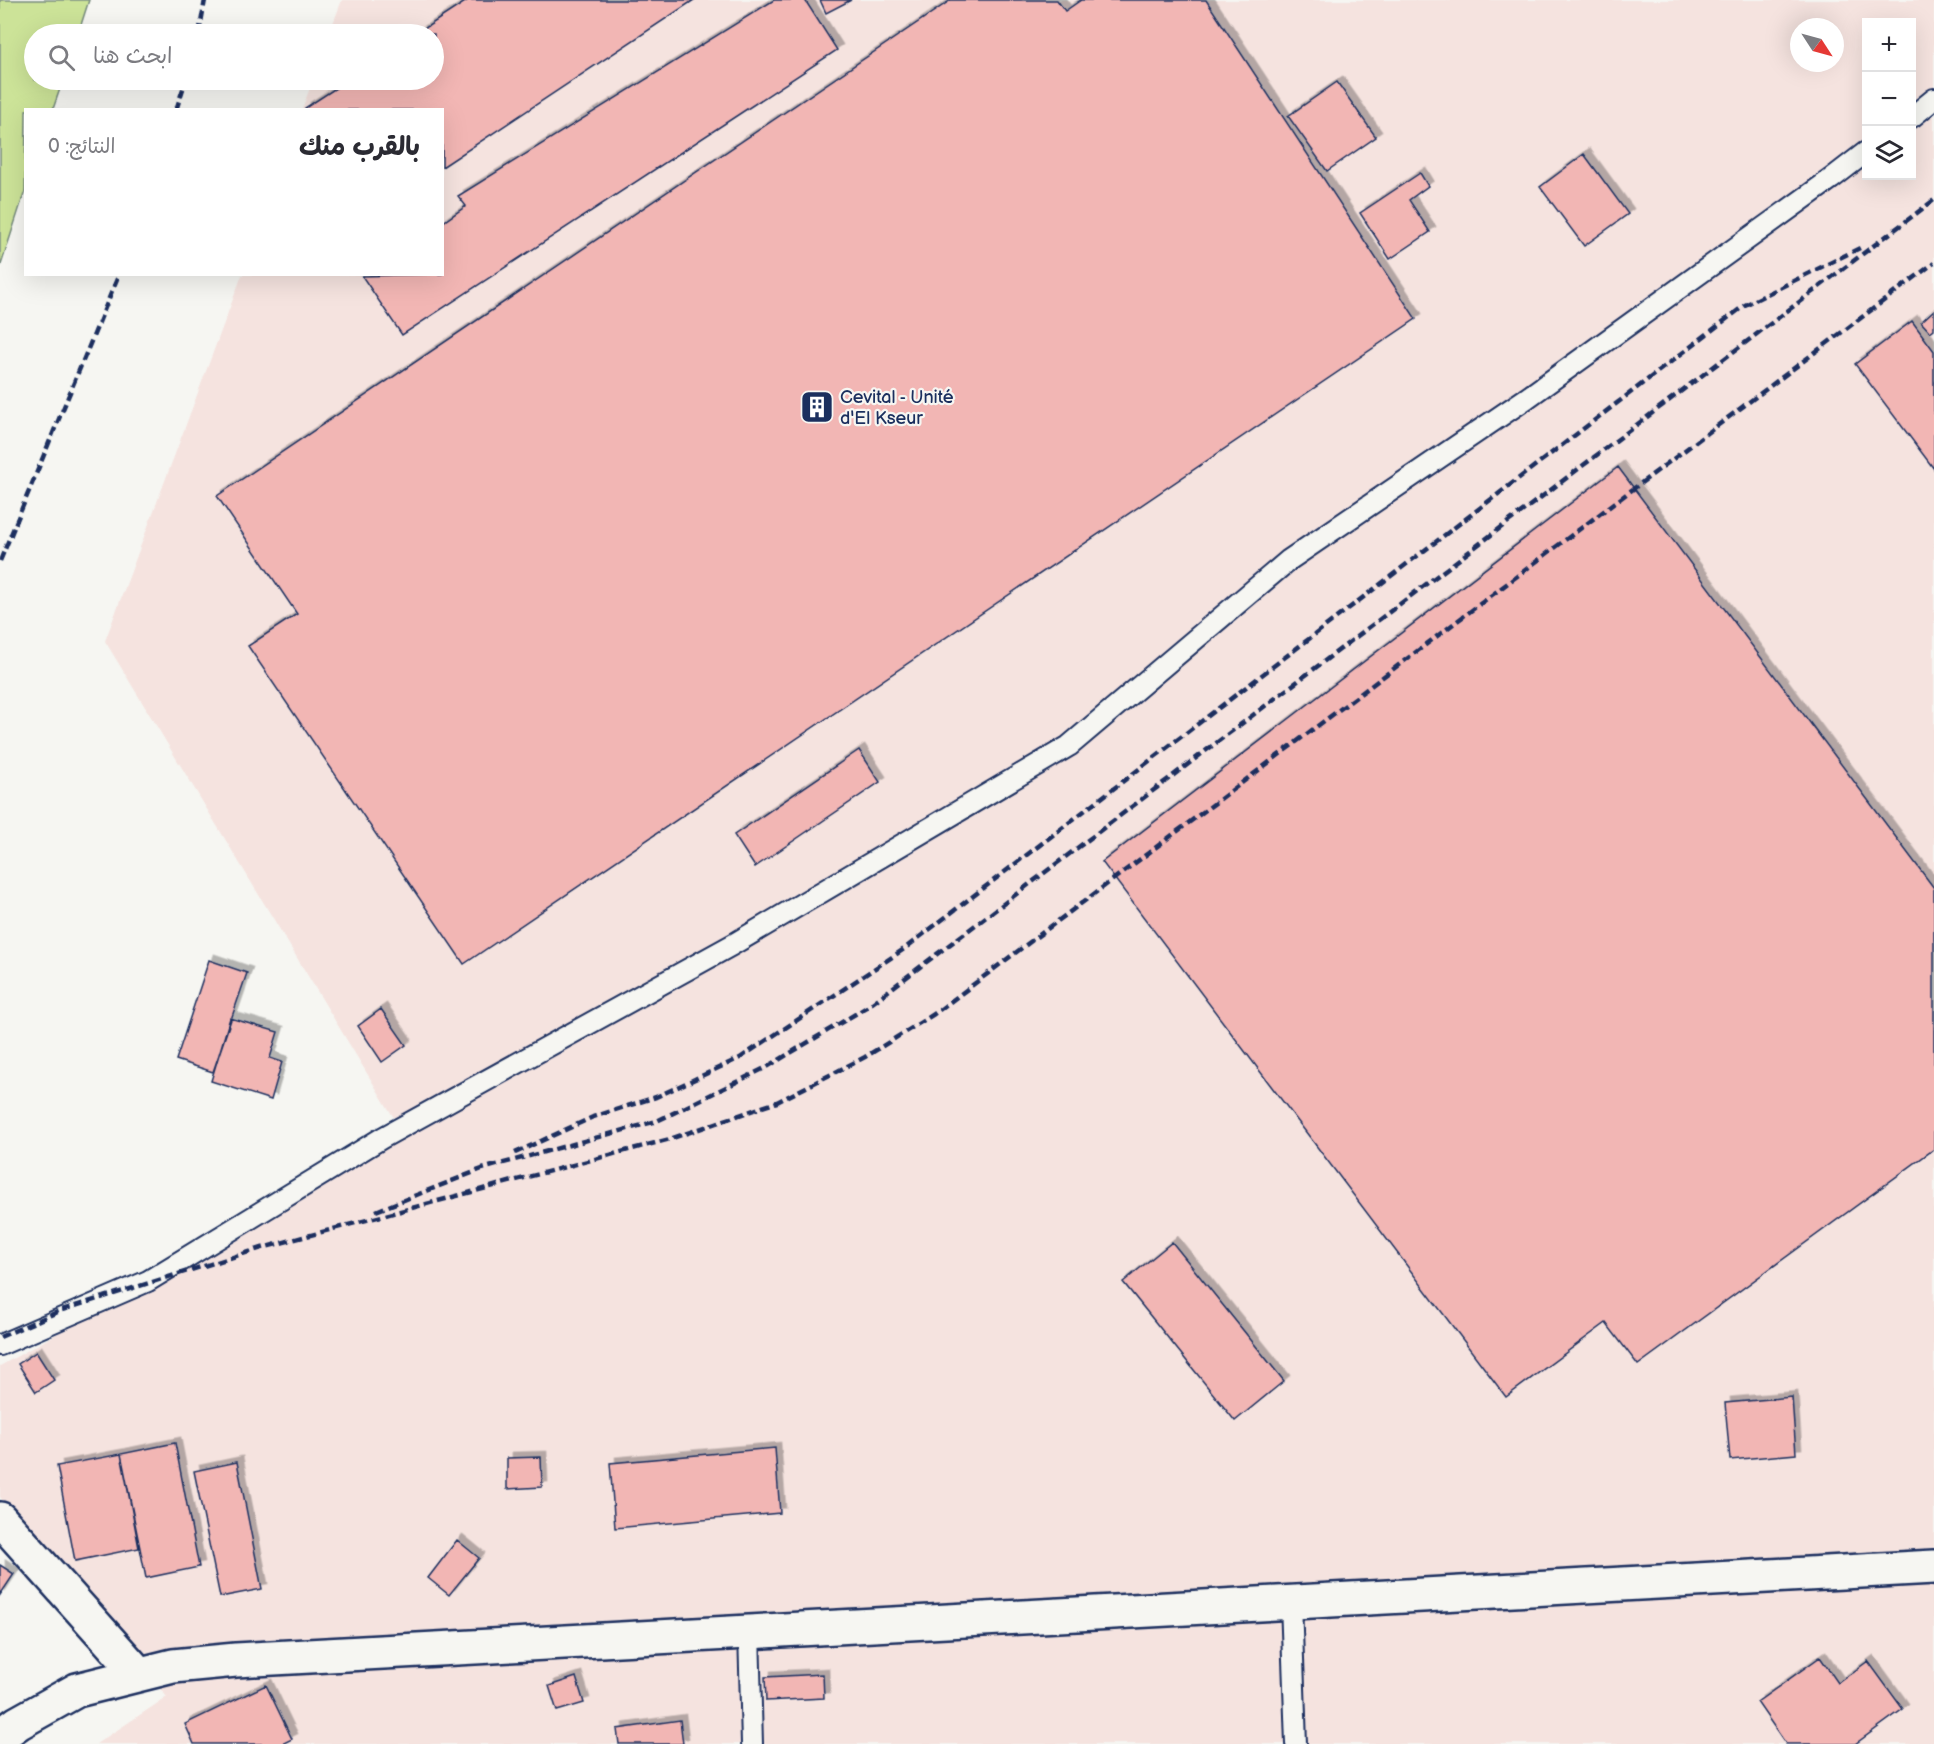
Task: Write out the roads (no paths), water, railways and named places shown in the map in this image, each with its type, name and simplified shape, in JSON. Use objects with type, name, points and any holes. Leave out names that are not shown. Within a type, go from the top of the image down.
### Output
[{"type":"main road","points":[[0,1519],[138,1673]]},
{"type":"main road","points":[[0,1736],[18,1723],[77,1690],[173,1666],[236,1660],[1934,1568]]},
{"type":"lane","points":[[1916,113],[1934,99]]},
{"type":"lane","points":[[0,1344],[148,1281],[382,1137],[732,945],[1069,746],[1289,560],[1527,398],[1862,155]]},
{"type":"lane","points":[[1291,1602],[1296,1744]]},
{"type":"lane","points":[[749,1631],[752,1744]]},
{"type":"railway","points":[[201,24],[205,0]]},
{"type":"railway","points":[[177,108],[183,90]]},
{"type":"railway","points":[[376,1211],[482,1169],[657,1121],[767,1067],[867,1007],[1934,200]]},
{"type":"railway","points":[[515,1153],[593,1117],[656,1097],[740,1058],[904,949],[1745,305],[1862,247]]},
{"type":"railway","points":[[0,1337],[62,1310],[262,1248],[670,1139],[777,1102],[865,1057],[934,1014],[1934,263]]},
{"type":"railway","points":[[0,561],[118,276]]},
{"type":"place","name":"Cevital - Unité d'El Kseur","points":[[817,407]]}]
